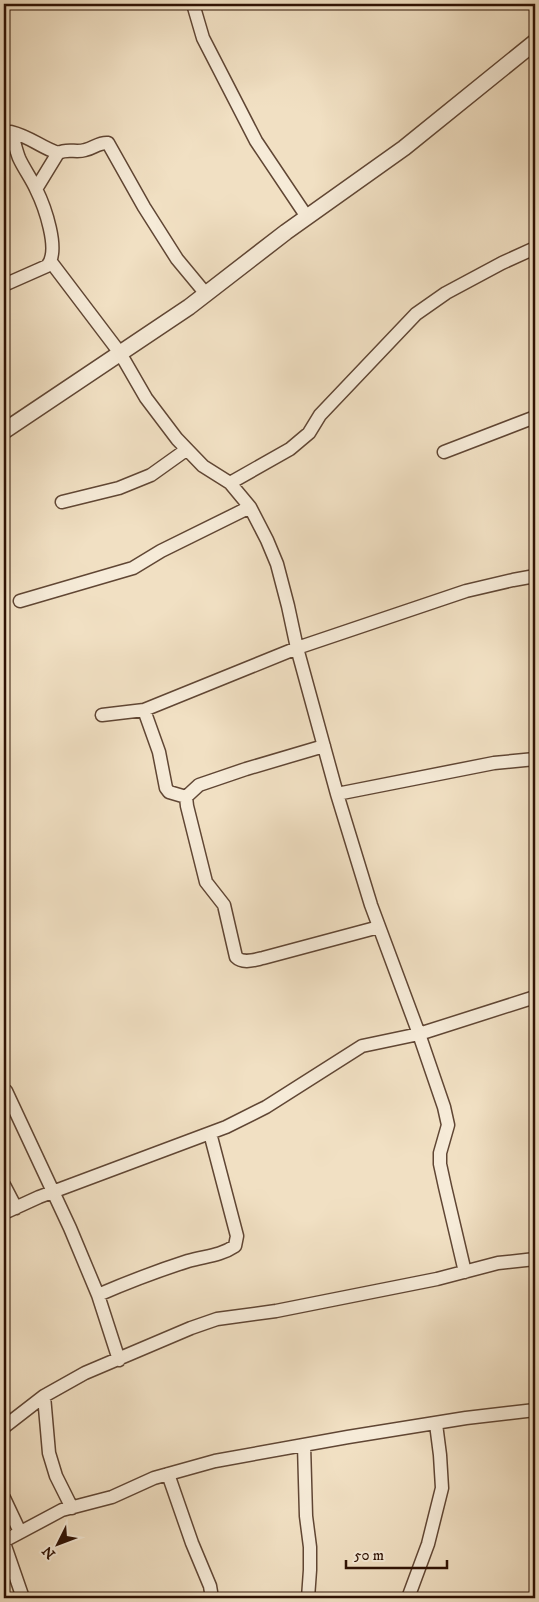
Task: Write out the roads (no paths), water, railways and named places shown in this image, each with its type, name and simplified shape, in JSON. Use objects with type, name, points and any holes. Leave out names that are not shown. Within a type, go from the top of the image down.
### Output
[{"type":"street","points":[[193,4],[203,38],[256,141],[307,217]]},
{"type":"street","points":[[4,431],[206,294],[307,217],[404,148],[535,42]]},
{"type":"street","points":[[58,153],[44,148],[36,141],[24,135],[11,132],[18,156],[36,189],[51,231],[51,262],[120,353],[146,398],[186,450],[203,466],[230,483],[250,507],[267,540],[276,564],[337,794],[371,905],[438,1088],[448,1124],[440,1153],[440,1164],[465,1272]]},
{"type":"street","points":[[36,189],[58,153],[64,150],[85,150],[98,144],[108,143],[144,207],[177,259],[206,294]]},
{"type":"street","points":[[230,483],[290,449],[309,433],[320,415],[416,314],[446,293],[502,263],[535,248]]},
{"type":"street","points":[[4,285],[47,266],[51,262]]},
{"type":"street","points":[[444,452],[535,418]]},
{"type":"street","points":[[62,502],[119,488],[151,475],[186,450]]},
{"type":"street","points":[[20,601],[133,568],[161,551],[250,507]]},
{"type":"street","points":[[102,715],[144,710],[297,648],[466,591],[535,576]]},
{"type":"street","points":[[144,710],[159,752],[166,788],[169,792],[186,797]]},
{"type":"street","points":[[186,797],[199,785],[324,746]]},
{"type":"street","points":[[337,794],[494,763],[535,759]]},
{"type":"street","points":[[186,797],[195,844],[206,882],[224,905],[236,956],[239,960],[247,961],[263,958],[379,927]]},
{"type":"street","points":[[4,1185],[10,1210],[226,1127],[266,1107],[362,1046],[419,1034],[535,996]]},
{"type":"street","points":[[6,1091],[35,1149],[70,1228],[98,1295],[119,1360]]},
{"type":"street","points":[[98,1295],[139,1277],[191,1260],[215,1256],[235,1246],[237,1236],[210,1133]]},
{"type":"street","points":[[4,1427],[44,1396],[85,1373],[191,1328],[217,1319],[276,1311],[390,1289],[498,1264],[535,1259]]},
{"type":"street","points":[[44,1396],[49,1453],[56,1476],[72,1508]]},
{"type":"street","points":[[24,1598],[4,1542],[62,1510],[112,1496],[154,1478],[215,1461],[466,1418],[535,1410]]},
{"type":"street","points":[[408,1598],[428,1544],[442,1488],[436,1424]]},
{"type":"street","points":[[304,1445],[306,1516],[310,1546],[308,1598]]},
{"type":"street","points":[[168,1474],[192,1543],[210,1586],[212,1598]]},
{"type":"street","points":[[4,1498],[20,1532]]}]
